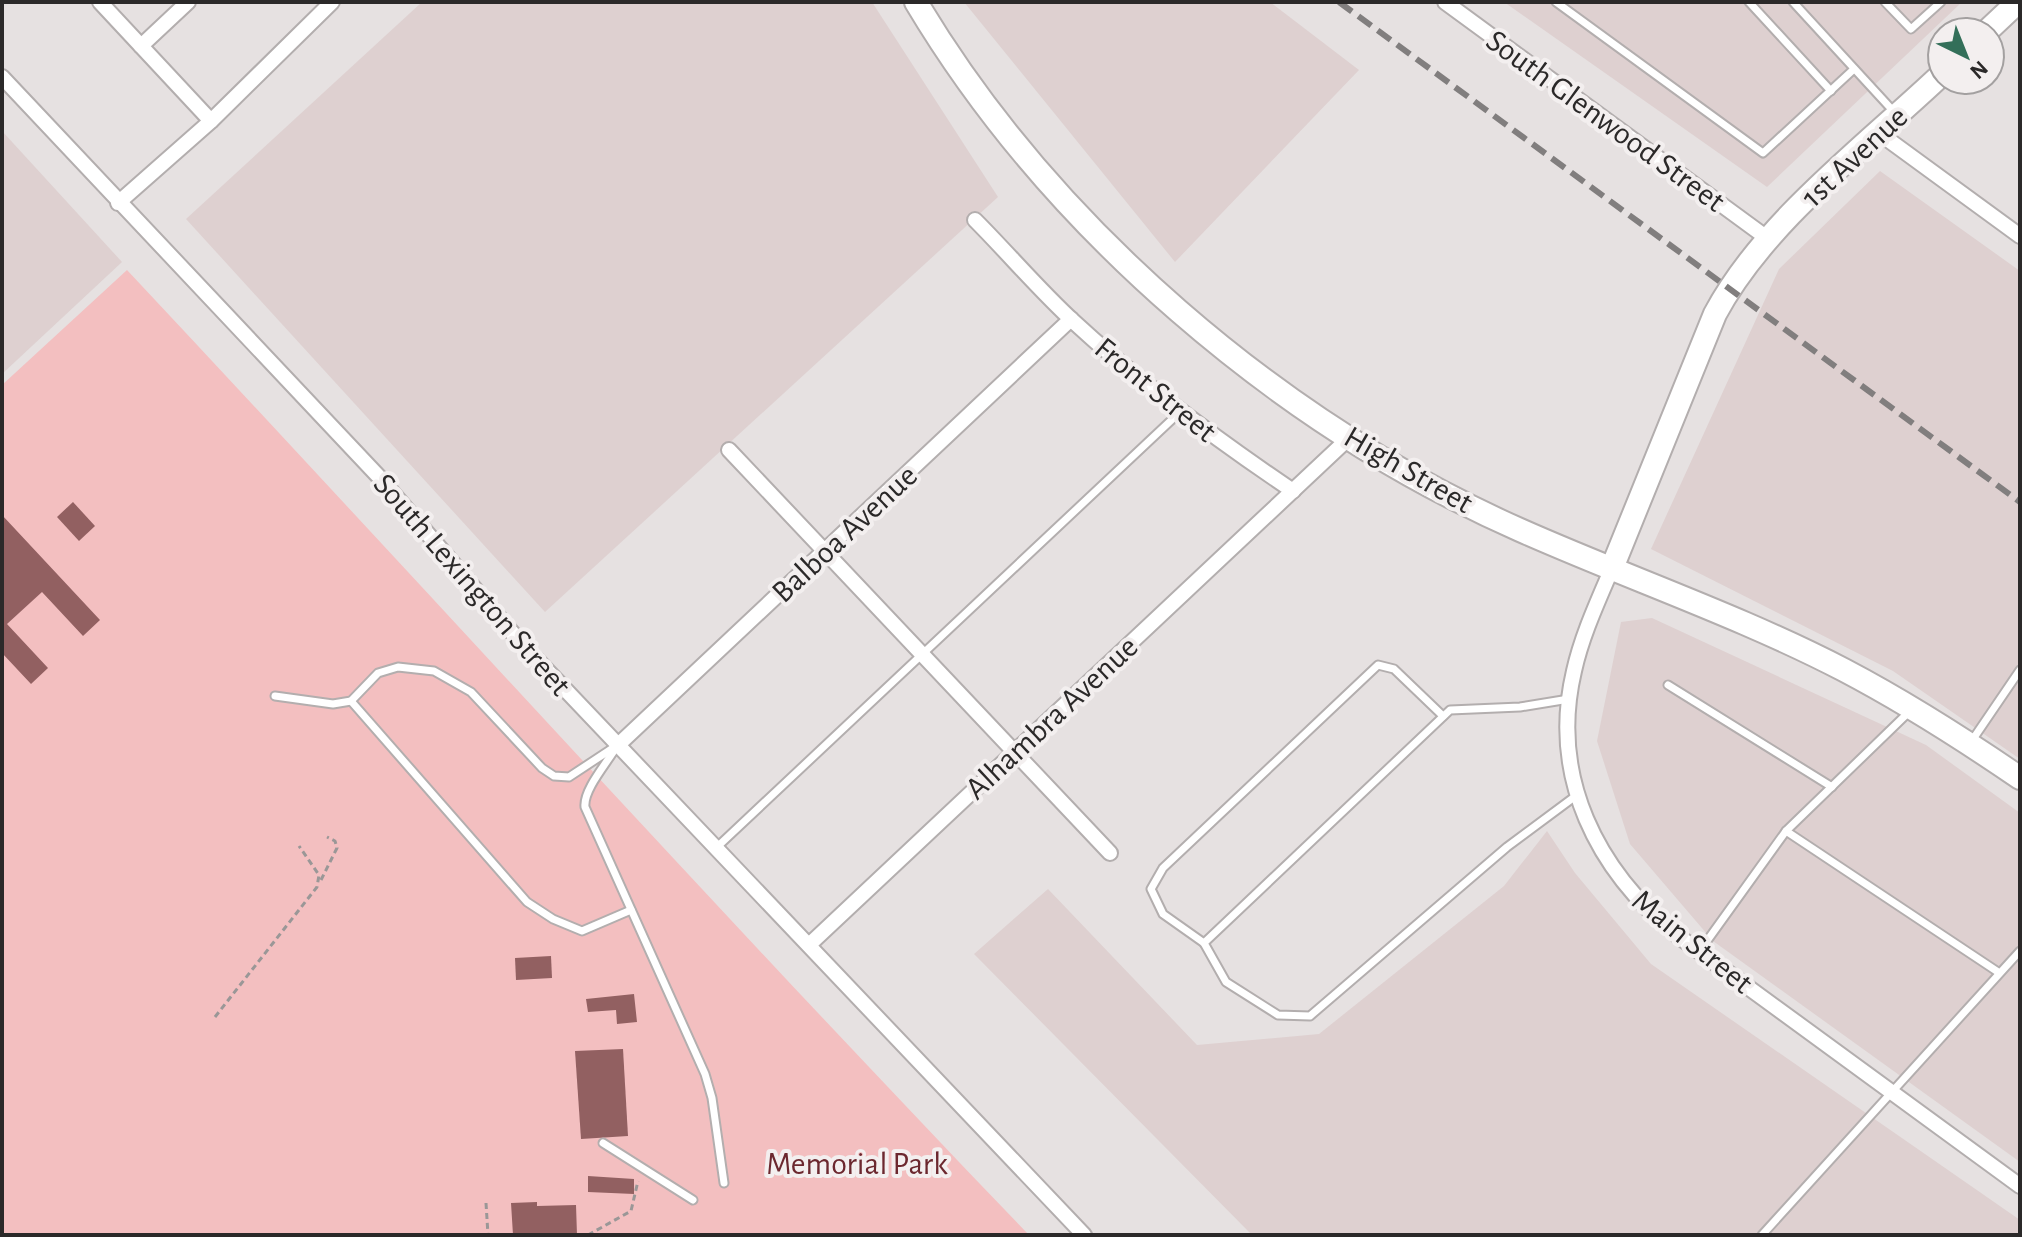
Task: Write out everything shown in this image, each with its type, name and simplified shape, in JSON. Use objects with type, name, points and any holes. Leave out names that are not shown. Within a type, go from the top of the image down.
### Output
[{"type":"main road","name":"High Street","points":[[916,2],[988,110],[1032,163],[1143,280],[1255,371],[1350,437],[1433,486],[1519,530],[1842,669],[1913,709],[2020,778]]},
{"type":"main road","name":"1st Avenue","points":[[1767,238],[1926,89]]},
{"type":"main road","name":"Main Street","points":[[1612,568],[1715,314],[1728,288],[1767,238]]},
{"type":"street","points":[[100,2],[211,121]]},
{"type":"street","points":[[141,46],[188,2]]},
{"type":"street","points":[[118,203],[211,121],[332,2]]},
{"type":"street","name":"South Glenwood Street","points":[[1445,2],[1767,238]]},
{"type":"street","name":"South Lexington Street","points":[[2,77],[380,478],[467,584],[617,746],[810,944],[1084,1235]]},
{"type":"street","points":[[1879,133],[2020,236]]},
{"type":"street","name":"Front Street","points":[[975,220],[1071,319],[1180,412],[1293,491]]},
{"type":"street","name":"Balboa Avenue","points":[[617,746],[1071,319]]},
{"type":"street","points":[[1293,491],[1350,437]]},
{"type":"street","points":[[729,450],[1110,853]]},
{"type":"street","name":"Alhambra Avenue","points":[[810,944],[1293,491]]},
{"type":"street","name":"Main Street","points":[[1612,568],[1578,652],[1569,699],[1569,742],[1577,795],[1595,841],[1615,874],[1655,917],[1699,952],[2020,1186]]},
{"type":"lane","points":[[1556,2],[1763,153],[1854,69]]},
{"type":"lane","points":[[1749,2],[1831,91]]},
{"type":"lane","points":[[1793,2],[1897,116]]},
{"type":"lane","points":[[1888,3],[1911,29],[1941,2]]},
{"type":"lane","points":[[716,848],[1180,412]]},
{"type":"lane","points":[[1443,716],[1394,669],[1378,665],[1163,868],[1151,889],[1163,914],[1204,943],[1226,982],[1278,1015],[1310,1016],[1507,847],[1577,795]]},
{"type":"lane","points":[[275,696],[333,704],[351,701],[378,673],[398,667],[418,667],[460,684],[554,776],[569,777],[617,746]]},
{"type":"lane","points":[[1970,744],[2020,670]]},
{"type":"lane","points":[[1668,685],[1832,787]]},
{"type":"lane","points":[[1204,943],[1450,710],[1520,707],[1569,699]]},
{"type":"lane","points":[[351,701],[527,902],[553,919],[582,931],[631,910]]},
{"type":"lane","points":[[1699,952],[1786,831],[1913,709]]},
{"type":"lane","points":[[617,746],[583,797],[585,807],[705,1074],[712,1098],[724,1183]]},
{"type":"lane","points":[[1786,831],[1998,972]]},
{"type":"lane","points":[[1762,1235],[2020,951]]},
{"type":"lane","points":[[603,1143],[693,1200]]},
{"type":"path","points":[[215,1017],[317,887],[337,848],[335,841],[327,837]]},
{"type":"path","points":[[299,846],[315,867],[317,887]]},
{"type":"path","points":[[588,1235],[631,1211],[636,1199],[639,1166]]},
{"type":"path","points":[[486,1203],[488,1235]]},
{"type":"shaded area","points":[[422,2],[872,2],[998,197],[545,612],[186,219]]},
{"type":"shaded area","points":[[964,2],[1270,2],[1359,70],[1175,262]]},
{"type":"shaded area","points":[[1504,2],[1962,2],[1947,16],[1926,16],[1926,36],[1767,187]]},
{"type":"shaded area","points":[[2,131],[122,262],[2,374]]},
{"type":"shaded area","points":[[1880,171],[2020,271],[2020,759],[1893,671],[1651,549],[1779,269]]},
{"type":"shaded area","points":[[1652,618],[1926,745],[2020,813],[2020,1162],[1713,941],[1630,844],[1597,741],[1621,622]]},
{"type":"shaded area","points":[[1547,831],[1575,873],[1651,964],[2020,1220],[2020,1235],[1252,1235],[974,954],[1048,889],[1197,1045],[1319,1034],[1504,886]]},
{"type":"green space","name":"Memorial Park","points":[[127,270],[689,875],[1029,1235],[2,1235],[2,385]]},
{"type":"building","points":[[73,502],[95,526],[79,541],[57,517]]},
{"type":"building","points":[[2,515],[100,620],[83,636],[42,592],[7,624],[48,668],[31,684],[2,653]]},
{"type":"building","points":[[551,956],[552,978],[516,980],[515,958]]},
{"type":"building","points":[[634,994],[637,1022],[617,1024],[616,1010],[588,1012],[586,999]]},
{"type":"building","points":[[623,1049],[628,1136],[581,1139],[575,1051]]},
{"type":"building","points":[[588,1176],[634,1179],[634,1194],[588,1192]]},
{"type":"building","points":[[537,1202],[537,1206],[576,1205],[577,1235],[513,1235],[511,1203]]},
{"type":"railway","points":[[1339,2],[2020,502]]}]
